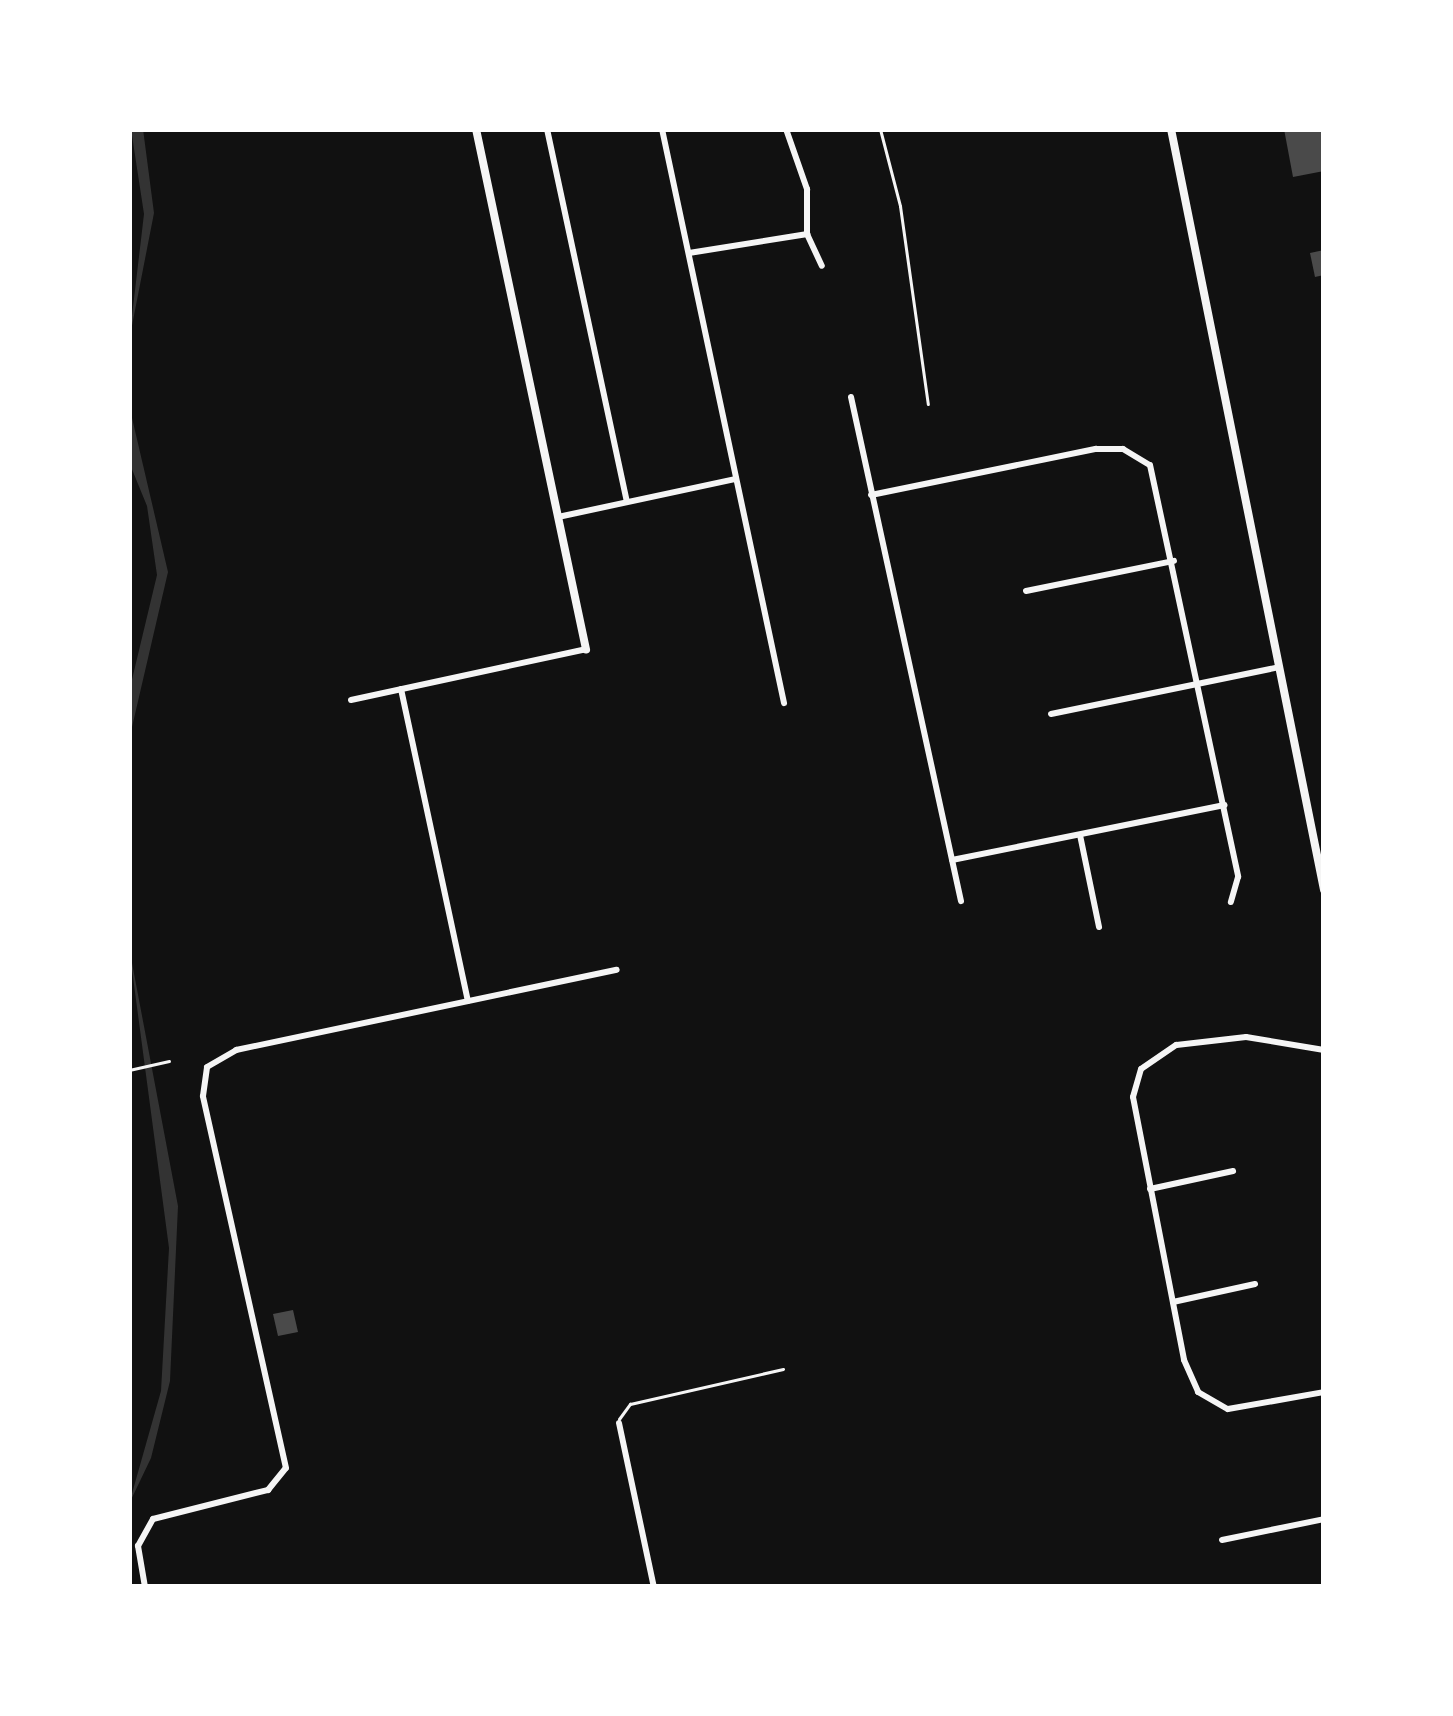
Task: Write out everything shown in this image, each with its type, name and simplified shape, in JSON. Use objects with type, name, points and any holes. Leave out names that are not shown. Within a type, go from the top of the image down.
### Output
[{"type":"street","points":[[352,700],[586,649],[476,129]]},
{"type":"street","points":[[547,129],[627,502]]},
{"type":"street","points":[[662,129],[784,703]]},
{"type":"street","points":[[786,129],[807,189],[807,234],[823,266]]},
{"type":"street","points":[[1171,129],[1324,890]]},
{"type":"street","points":[[689,253],[807,234]]},
{"type":"street","points":[[851,397],[961,901]]},
{"type":"street","points":[[871,495],[1124,449],[1155,473],[1238,877],[1231,902]]},
{"type":"street","points":[[558,517],[736,479]]},
{"type":"street","points":[[1026,591],[1174,561]]},
{"type":"street","points":[[1051,713],[1279,668]]},
{"type":"street","points":[[401,689],[468,1001]]},
{"type":"street","points":[[952,860],[1224,805]]},
{"type":"street","points":[[1079,835],[1099,927]]},
{"type":"street","points":[[145,1587],[138,1546],[153,1519],[268,1490],[283,1478],[284,1456],[202,1096],[207,1067],[225,1053],[617,970]]},
{"type":"street","points":[[1324,1050],[1234,1037],[1176,1046],[1150,1060],[1132,1097],[1186,1371],[1214,1406],[1242,1408],[1324,1392]]},
{"type":"street","points":[[1150,1189],[1232,1171]]},
{"type":"street","points":[[1172,1302],[1255,1284]]},
{"type":"street","points":[[620,1424],[654,1587]]},
{"type":"street","points":[[1222,1540],[1324,1519]]},
{"type":"lane","points":[[880,129],[900,206],[928,404]]},
{"type":"lane","points":[[620,1424],[630,1404],[783,1369]]},
{"type":"path","points":[[129,1070],[169,1061]]},
{"type":"shaded area","points":[[131,129],[143,129],[154,213],[129,341],[144,214]]},
{"type":"shaded area","points":[[129,405],[168,572],[129,740],[129,692],[157,575],[147,506],[129,462]]},
{"type":"shaded area","points":[[129,947],[178,1206],[170,1381],[151,1458],[129,1504],[161,1391],[169,1248]]},
{"type":"building","points":[[1284,129],[1324,129],[1324,171],[1293,177]]},
{"type":"building","points":[[1324,250],[1324,275],[1315,277],[1310,253]]},
{"type":"building","points":[[293,1310],[298,1332],[278,1336],[273,1314]]}]
